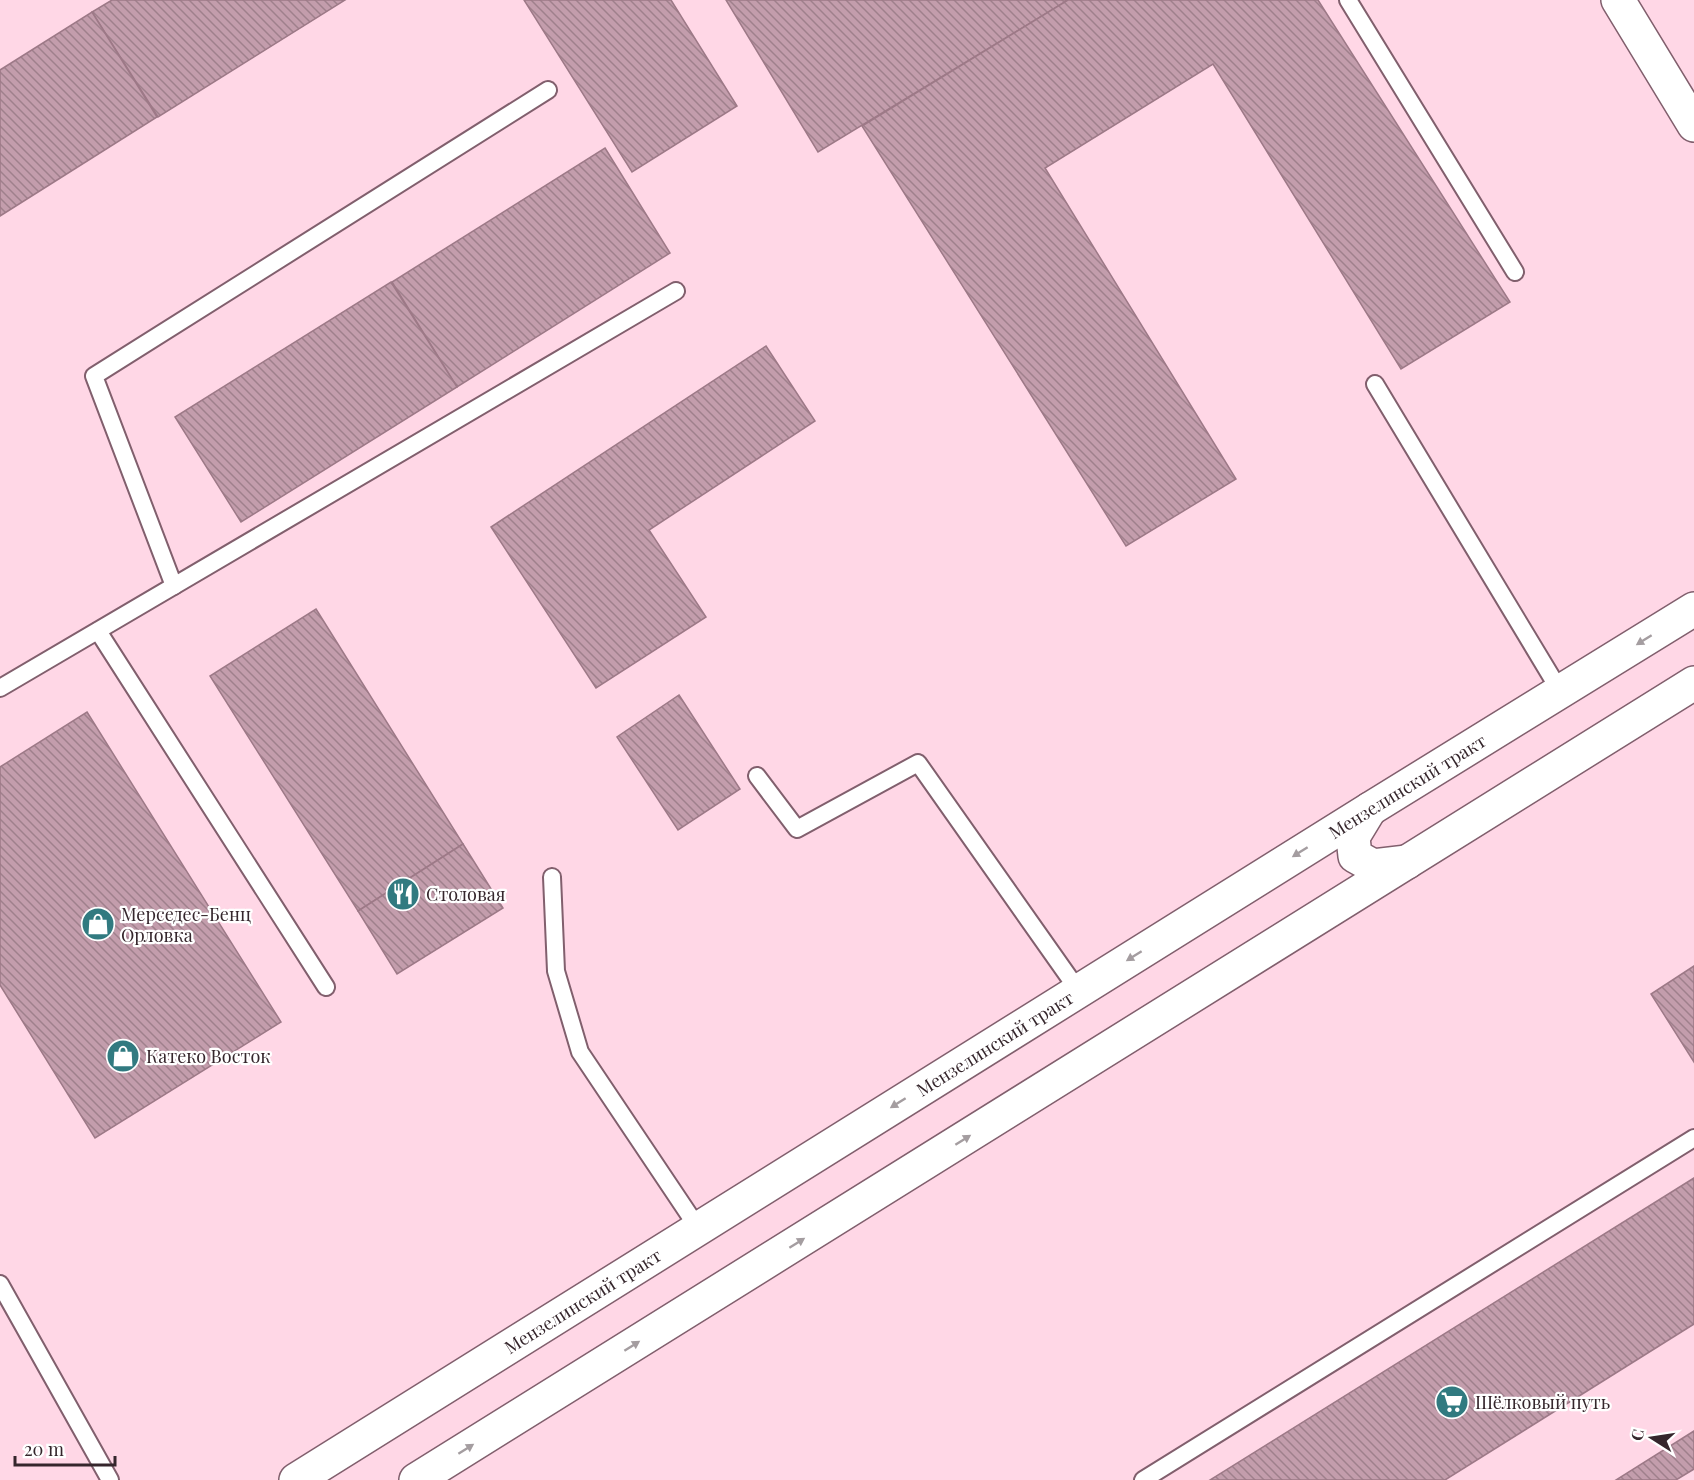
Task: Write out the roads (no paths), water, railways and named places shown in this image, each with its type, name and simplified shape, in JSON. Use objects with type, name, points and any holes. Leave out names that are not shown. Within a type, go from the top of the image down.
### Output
[{"type":"main road","points":[[1617,0],[1694,125]]},
{"type":"main road","name":"Мензелинский тракт","points":[[296,1480],[1078,990],[1694,609]]},
{"type":"main road","points":[[416,1480],[1694,683]]},
{"type":"main road","points":[[1370,809],[1353,837],[1355,856],[1373,866],[1407,862]]},
{"type":"lane","points":[[1348,0],[1515,272]]},
{"type":"lane","points":[[174,586],[94,376],[548,90]]},
{"type":"lane","points":[[0,688],[676,291]]},
{"type":"lane","points":[[1376,384],[1560,691]]},
{"type":"lane","points":[[98,631],[327,987]]},
{"type":"lane","points":[[757,776],[797,829],[918,763],[1078,990]]},
{"type":"lane","points":[[552,877],[556,971],[580,1052],[699,1228]]},
{"type":"lane","points":[[1143,1480],[1694,1138]]},
{"type":"lane","points":[[0,1284],[110,1480]]},
{"type":"place","name":"Столовая","points":[[403,894]]},
{"type":"place","name":"Мерседес-Бенц Орловка","points":[[98,924]]},
{"type":"place","name":"Катеко Восток","points":[[123,1056]]},
{"type":"place","name":"Шёлковый путь","points":[[1452,1402]]}]
